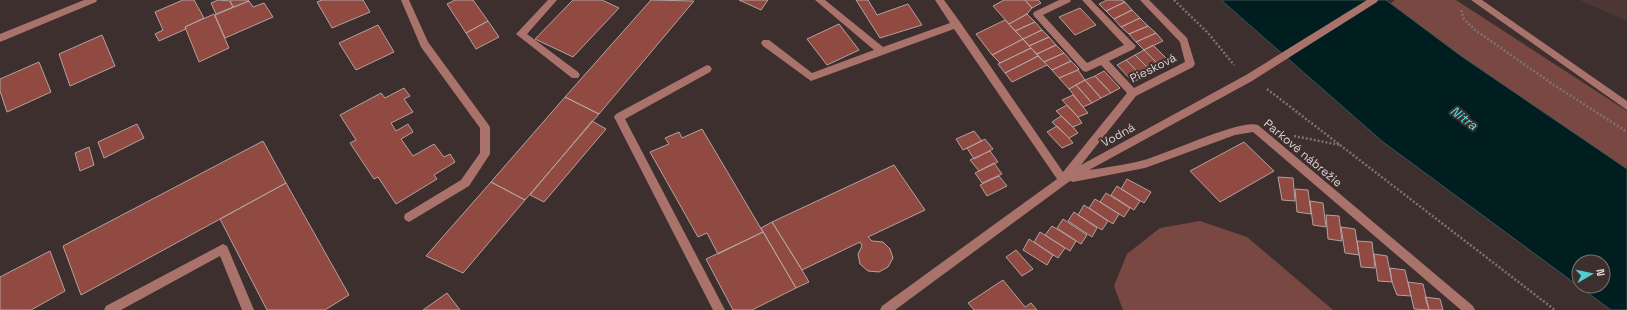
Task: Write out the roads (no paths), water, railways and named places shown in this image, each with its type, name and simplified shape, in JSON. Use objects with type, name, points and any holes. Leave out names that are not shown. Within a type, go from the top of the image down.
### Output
[{"type":"street","points":[[0,38],[93,0]]},
{"type":"street","points":[[405,0],[424,44],[485,127],[485,154],[465,183],[409,217]]},
{"type":"street","points":[[553,0],[521,34],[575,74]]},
{"type":"street","points":[[819,0],[882,52]]},
{"type":"street","points":[[939,0],[957,24],[1063,180]]},
{"type":"street","points":[[1068,0],[1037,14],[1086,68],[1131,46],[1086,0]]},
{"type":"street","name":"Piesková","points":[[1063,180],[1133,93],[1190,64],[1184,40],[1144,0]]},
{"type":"street","name":"Vodná","points":[[886,310],[1063,180],[1248,78],[1374,0]]},
{"type":"street","points":[[1475,0],[1627,106]]},
{"type":"street","points":[[766,43],[811,77],[957,24]]},
{"type":"street","points":[[1102,60],[1133,93]]},
{"type":"street","points":[[707,69],[619,117],[719,310]]},
{"type":"street","name":"Parkové nábrežie","points":[[1063,180],[1145,164],[1235,131],[1254,128],[1469,310]]},
{"type":"street","points":[[110,310],[223,249],[248,310]]},
{"type":"water","name":"Nitra","points":[[1221,0],[1386,0],[1461,56],[1627,169],[1627,310],[1611,310],[1589,294],[1611,294],[1611,254],[1571,254],[1571,281],[1383,142]]}]
